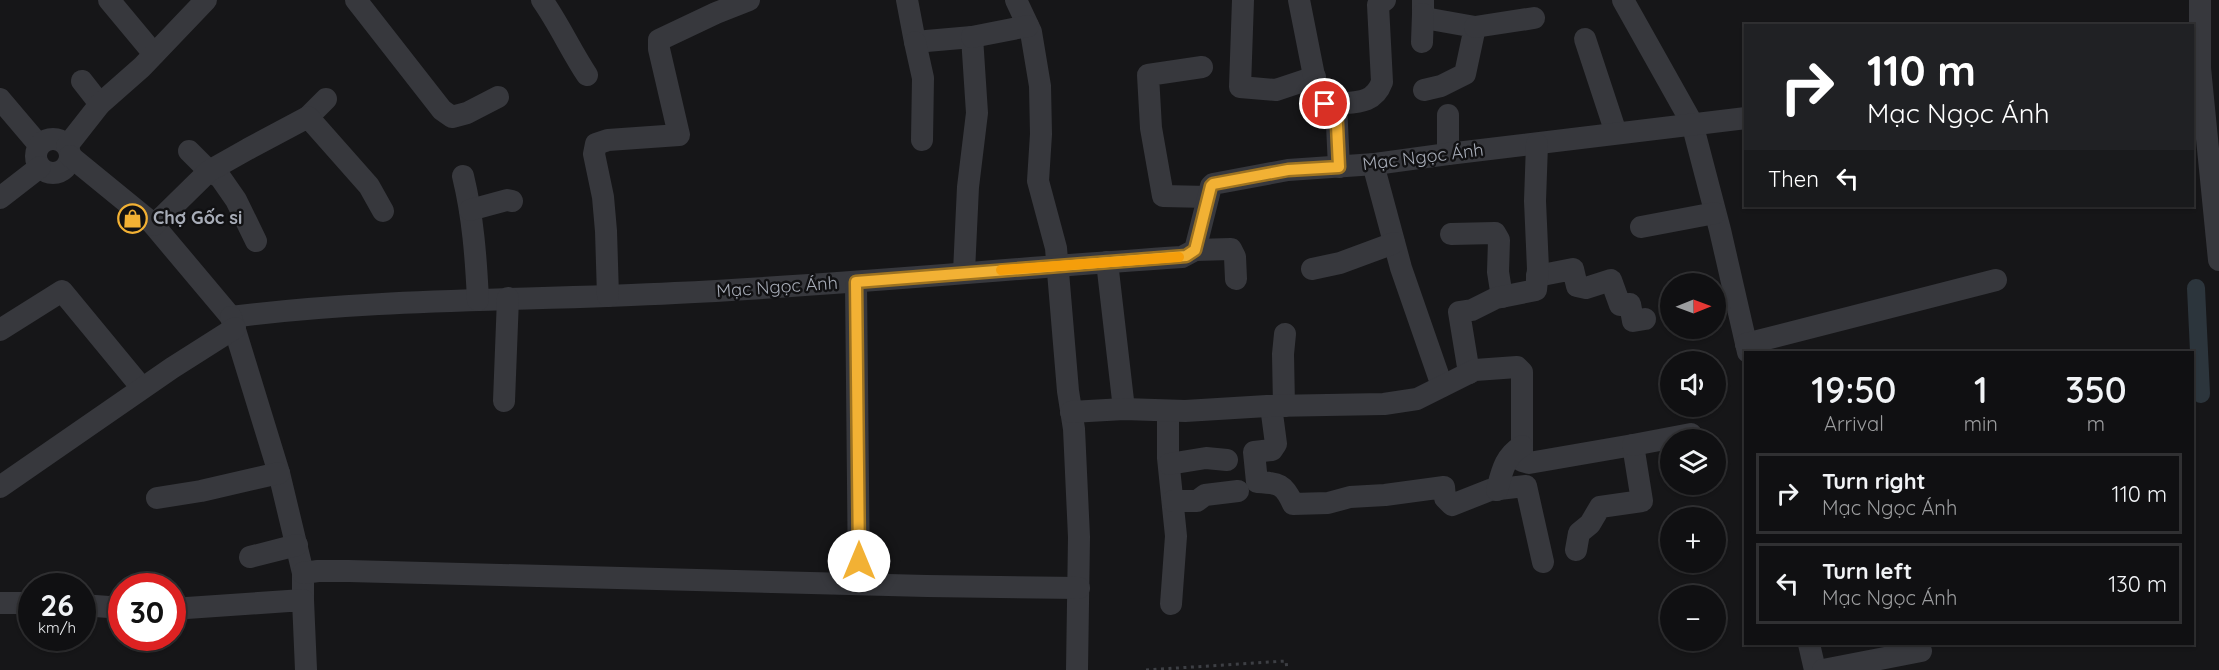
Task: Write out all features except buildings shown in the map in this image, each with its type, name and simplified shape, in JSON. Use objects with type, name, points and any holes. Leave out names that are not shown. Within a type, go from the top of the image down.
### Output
[{"type":"street","points":[[109,0],[154,54]]},
{"type":"street","points":[[0,99],[40,156],[48,172],[58,172],[67,166],[68,151],[100,104],[154,54],[206,0]]},
{"type":"street","points":[[356,0],[442,110],[452,117],[467,113],[498,97]]},
{"type":"street","points":[[542,0],[587,75]]},
{"type":"street","points":[[608,296],[603,197],[594,154],[597,144],[608,140],[679,135],[659,49],[659,40],[749,0]]},
{"type":"street","points":[[907,0],[923,78],[922,140]]},
{"type":"street","points":[[1016,0],[1028,26],[1040,86],[1041,134],[1038,181],[1056,248],[1071,412],[1086,595],[1077,670]]},
{"type":"street","points":[[1243,0],[1240,87],[1276,90],[1315,77]]},
{"type":"street","points":[[1299,0],[1316,86],[1325,104],[1371,99],[1379,91],[1382,82],[1378,5],[1385,0]]},
{"type":"street","points":[[1623,0],[1692,123],[1747,348],[1996,280]]},
{"type":"street","points":[[1423,7],[1430,19],[1475,27],[1534,18]]},
{"type":"street","points":[[1422,42],[1423,7]]},
{"type":"street","points":[[2207,7],[2196,63],[2216,205],[2219,260]]},
{"type":"street","points":[[915,42],[972,37],[1028,26]]},
{"type":"street","points":[[1424,90],[1441,86],[1466,74],[1475,27]]},
{"type":"street","points":[[964,272],[968,187],[977,112],[972,37]]},
{"type":"street","points":[[1585,39],[1616,134]]},
{"type":"street","points":[[1195,250],[1208,197],[1163,196],[1151,128],[1148,75],[1202,66]]},
{"type":"street","points":[[82,81],[100,104]]},
{"type":"street","points":[[154,225],[209,171],[309,117],[326,99]]},
{"type":"street","points":[[1336,104],[1339,167]]},
{"type":"street","points":[[1448,115],[1448,154]]},
{"type":"street","points":[[309,117],[369,186],[383,211]]},
{"type":"street","name":"Mạc Ngọc Ánh","points":[[1208,197],[1211,186],[1216,184],[1288,170],[1373,164],[1744,118]]},
{"type":"street","points":[[0,198],[40,156],[48,139],[58,140],[154,225],[233,322],[279,473],[303,573],[306,670]]},
{"type":"street","points":[[1469,373],[1460,312],[1472,310],[1502,297],[1536,290],[1538,276],[1535,201],[1537,144]]},
{"type":"street","points":[[189,151],[209,171],[220,177],[256,241]]},
{"type":"street","points":[[1373,164],[1394,243],[1442,386]]},
{"type":"street","points":[[463,176],[471,210],[478,300]]},
{"type":"street","points":[[471,210],[507,200],[512,201]]},
{"type":"street","points":[[1641,227],[1715,213]]},
{"type":"street","points":[[1451,234],[1495,233],[1499,240],[1498,272],[1502,297]]},
{"type":"street","points":[[1312,269],[1340,263],[1394,243]]},
{"type":"street","name":"Mạc Ngọc Ánh","points":[[233,322],[281,302],[508,298],[537,300],[856,282],[1182,257],[1195,250],[1231,249],[1235,257],[1236,279]]},
{"type":"street","points":[[1107,262],[1124,409]]},
{"type":"street","points":[[1538,276],[1573,269],[1577,286],[1586,288],[1611,280],[1620,306],[1630,304],[1633,321],[1645,319]]},
{"type":"street","points":[[856,282],[859,583]]},
{"type":"street","points":[[0,330],[62,291],[142,388]]},
{"type":"street","points":[[504,401],[508,298]]},
{"type":"street","points":[[0,487],[233,322]]},
{"type":"street","points":[[1285,334],[1277,406],[1276,444],[1272,450],[1254,452],[1257,482],[1283,486],[1293,504],[1310,499],[1328,503],[1350,497],[1444,487],[1445,498],[1452,505],[1490,490],[1527,486],[1543,562]]},
{"type":"street","points":[[1071,412],[1384,404],[1417,399],[1474,370],[1517,367],[1522,372],[1522,461],[1529,462],[1660,440]]},
{"type":"street","points":[[1168,411],[1169,464],[1176,537],[1171,604]]},
{"type":"street","points":[[1576,550],[1579,533],[1590,524],[1600,507],[1642,501],[1634,445]]},
{"type":"street","points":[[1497,490],[1502,467],[1512,452],[1522,446]]},
{"type":"street","points":[[1169,464],[1206,458],[1227,460]]},
{"type":"street","points":[[157,498],[201,491],[279,473]]},
{"type":"street","points":[[1173,501],[1197,501],[1205,495],[1238,491]]},
{"type":"street","points":[[250,557],[297,545]]},
{"type":"street","points":[[303,573],[349,571],[859,583],[1086,595]]},
{"type":"street","points":[[186,608],[303,600]]},
{"type":"street","points":[[0,603],[18,603]]},
{"type":"street","points":[[1809,645],[1815,670]]},
{"type":"street","points":[[1823,670],[1922,651]]},
{"type":"path","points":[[1146,670],[1286,661],[1287,670]]},
{"type":"waterway","points":[[2196,288],[2201,394]]},
{"type":"slow traffic","points":[[1001,270],[1179,257]]},
{"type":"place","name":"Chợ Gốc si","points":[[132,218]]},
{"type":"route","points":[[859,561],[856,282],[1186,256],[1195,250],[1213,184],[1288,170],[1339,167],[1336,104],[1325,104]]}]
